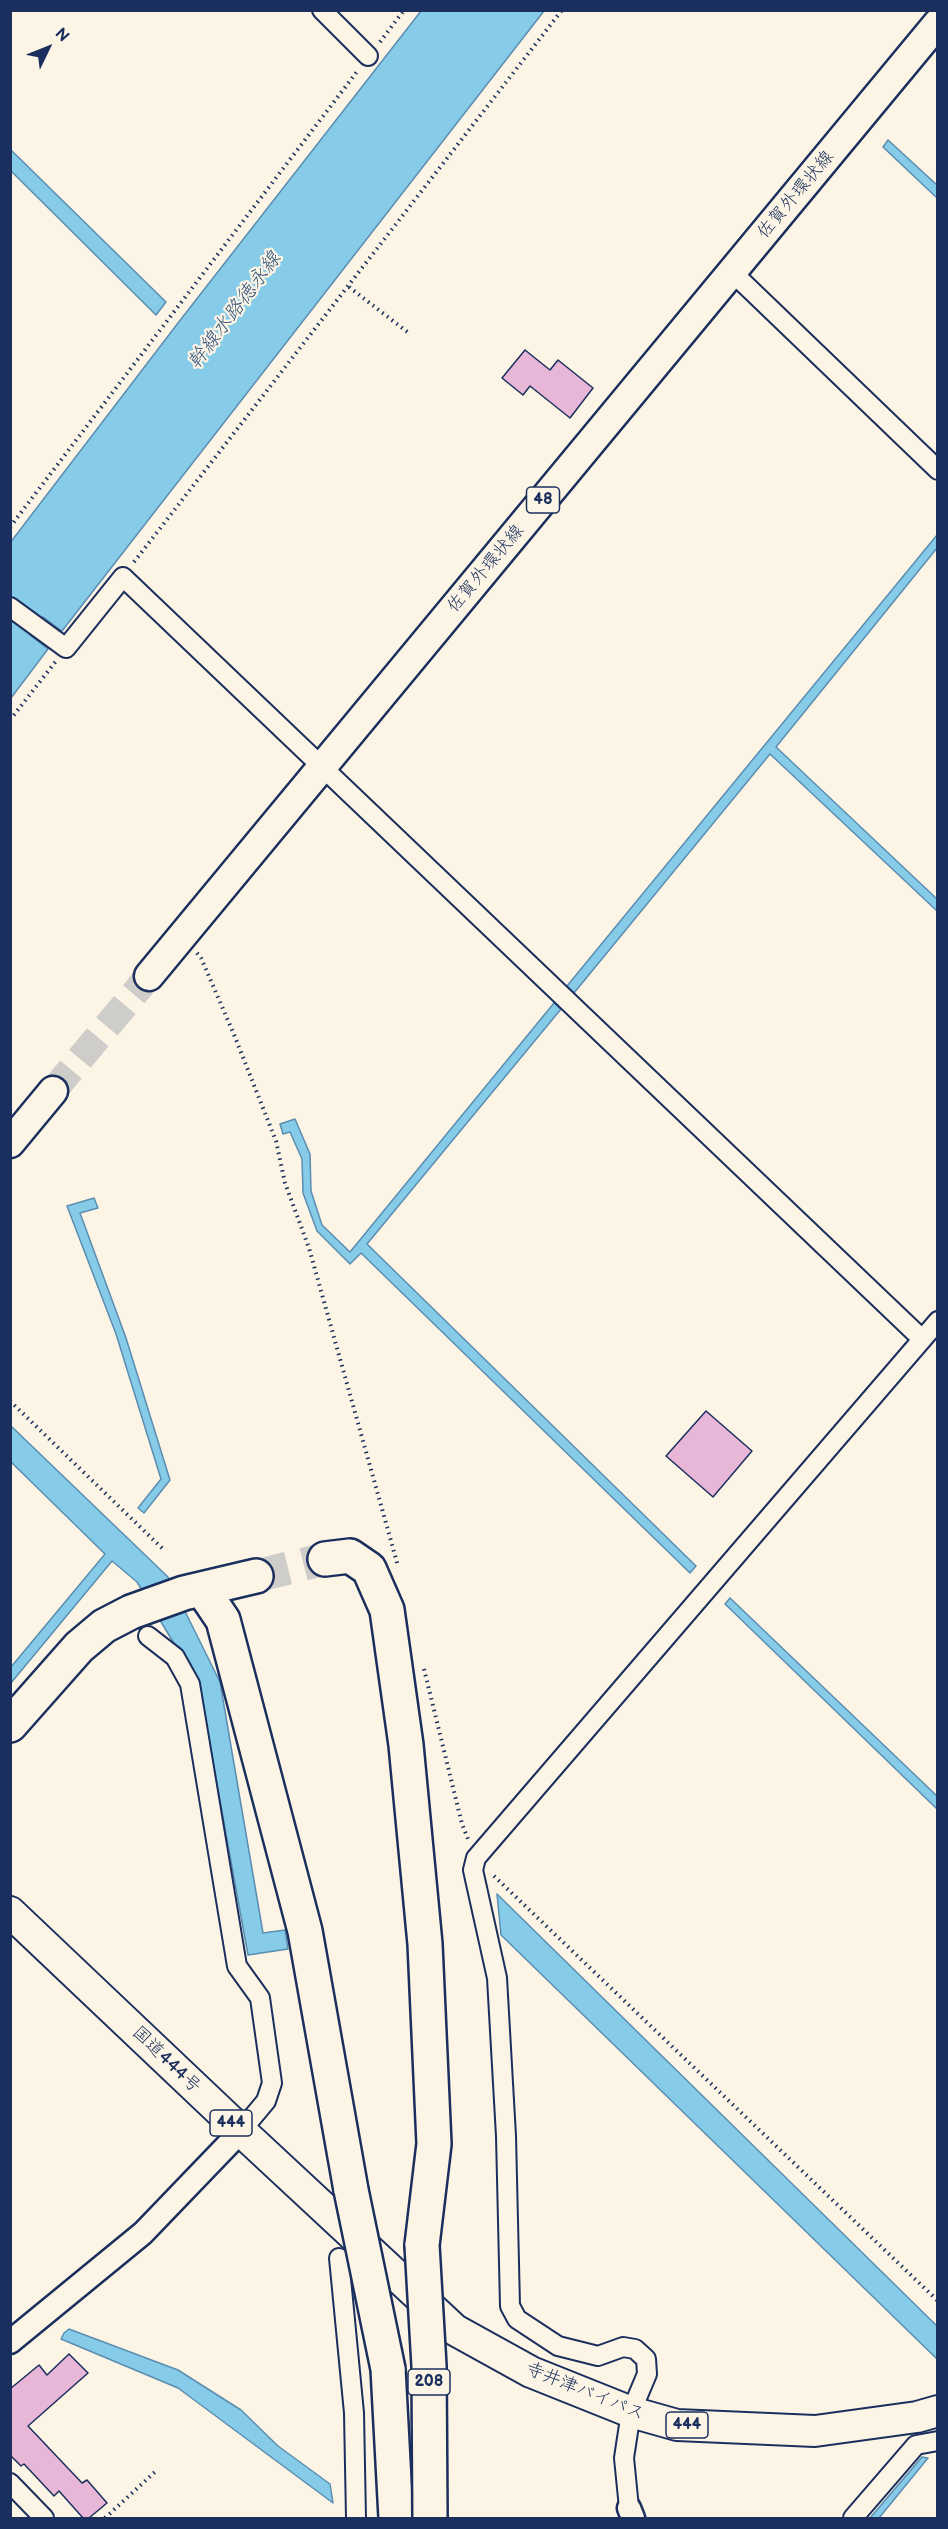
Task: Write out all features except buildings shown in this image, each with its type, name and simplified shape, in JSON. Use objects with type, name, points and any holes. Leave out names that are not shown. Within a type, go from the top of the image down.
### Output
[{"type":"highway","name":"208","points":[[325,1559],[350,1556],[369,1569],[387,1610],[406,1745],[425,1944],[434,2144],[422,2245],[429,2366],[430,2518]]},
{"type":"highway","points":[[10,1725],[79,1647],[104,1626],[131,1612],[202,1589],[256,1576]]},
{"type":"highway","name":"208","points":[[202,1589],[223,1620],[305,1930],[351,2190],[388,2369],[396,2518]]},
{"type":"highway","name":"国道444号","points":[[10,1911],[240,2132],[455,2330]]},
{"type":"highway","name":"寺井津バイパス","points":[[455,2330],[531,2372],[631,2412],[678,2425],[815,2431],[917,2417],[938,2411]]},
{"type":"main road","name":"佐賀外環状線","points":[[148,976],[938,23]]},
{"type":"main road","points":[[10,1143],[53,1091]]},
{"type":"street","points":[[321,10],[368,57]]},
{"type":"street","points":[[732,272],[938,470]]},
{"type":"street","points":[[10,607],[66,648],[123,577],[922,1338]]},
{"type":"street","points":[[631,2513],[624,2458],[631,2412],[647,2374],[645,2359],[635,2349],[623,2347],[598,2356],[558,2346],[518,2319],[510,2306],[506,2136],[497,1978],[473,1870],[476,1858],[938,1321]]},
{"type":"street","points":[[10,2342],[143,2233],[240,2132],[266,2101],[272,2083],[260,1998],[237,1966],[190,1684],[175,1658],[148,1636]]},
{"type":"street","points":[[339,2258],[354,2413],[356,2518]]},
{"type":"street","points":[[853,2518],[916,2445],[938,2442]]},
{"type":"street","points":[[10,2483],[44,2518]]},
{"type":"path","points":[[10,527],[404,10]]},
{"type":"path","points":[[123,577],[562,10]]},
{"type":"path","points":[[349,286],[410,334]]},
{"type":"path","points":[[10,720],[66,648]]},
{"type":"path","points":[[182,936],[201,958],[276,1141],[285,1183],[316,1270],[400,1575]]},
{"type":"path","points":[[10,1401],[165,1551]]},
{"type":"path","points":[[423,1665],[462,1824],[476,1858],[938,2301]]},
{"type":"path","points":[[105,2518],[157,2470]]},
{"type":"water","name":"幹線水路徳永線","points":[[421,11],[544,11],[62,631],[43,617],[30,635],[48,649],[11,698],[10,543]]},
{"type":"water","points":[[888,140],[937,185],[937,198],[883,147]]},
{"type":"water","points":[[10,149],[166,302],[156,315],[11,171]]},
{"type":"water","points":[[937,535],[937,548],[776,747],[937,899],[937,911],[770,754],[574,993],[567,986]]},
{"type":"water","points":[[554,1003],[561,1009],[367,1244],[696,1566],[690,1573],[361,1253],[350,1264],[317,1231],[303,1193],[302,1159],[290,1132],[283,1134],[280,1124],[295,1119],[310,1154],[311,1191],[322,1225],[350,1252]]},
{"type":"water","points":[[94,1198],[98,1208],[80,1213],[126,1338],[170,1480],[144,1513],[138,1508],[161,1479],[116,1334],[67,1206]]},
{"type":"water","points":[[11,1426],[168,1577],[220,1682],[263,1933],[285,1930],[288,1949],[248,1955],[199,1685],[137,1582],[112,1561],[11,1683],[11,1667],[105,1554],[11,1462]]},
{"type":"water","points":[[730,1598],[937,1796],[937,1809],[725,1604]]},
{"type":"water","points":[[497,1894],[937,2326],[937,2359],[501,1935]]},
{"type":"water","points":[[69,2329],[178,2370],[241,2410],[278,2446],[330,2484],[333,2503],[178,2388],[61,2339]]},
{"type":"water","points":[[922,2457],[928,2458],[879,2518],[870,2518]]},
{"type":"tunnel","points":[[53,1091],[149,976]]},
{"type":"tunnel","points":[[256,1576],[325,1559]]}]
